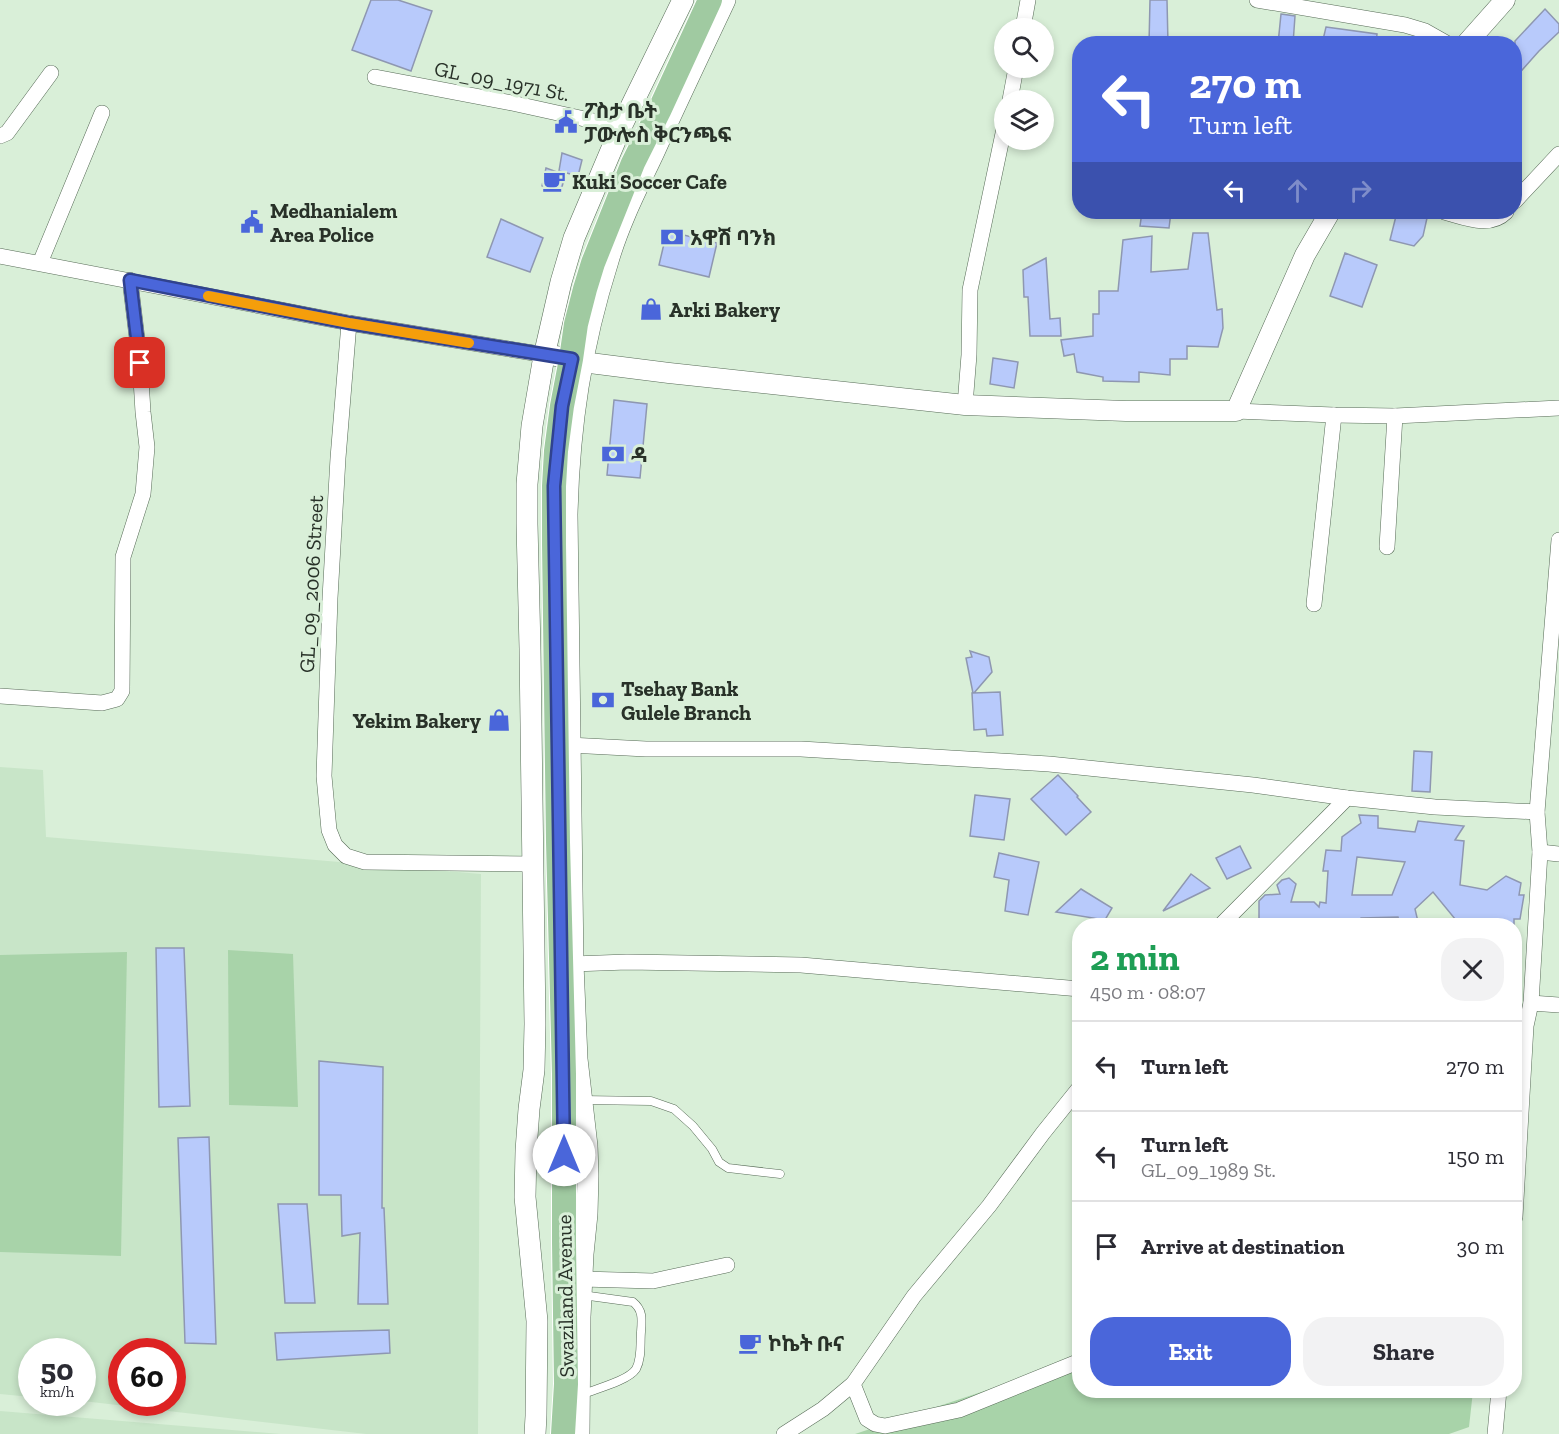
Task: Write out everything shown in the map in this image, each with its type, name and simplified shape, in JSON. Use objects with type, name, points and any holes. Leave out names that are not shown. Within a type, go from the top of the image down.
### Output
[{"type":"main road","points":[[579,1434],[581,1287],[588,1175],[577,1059],[573,964],[567,515],[571,432],[563,358],[561,282],[574,238],[621,127],[683,0]]},
{"type":"main road","name":"Swaziland Avenue","points":[[553,1434],[553,1077],[548,885],[543,470],[580,264],[605,200],[696,0]]},
{"type":"main road","name":"Swaziland Avenue","points":[[563,1434],[567,1384],[554,486],[562,406],[563,358],[607,226],[633,163],[710,0]]},
{"type":"main road","points":[[535,1434],[537,1321],[525,1197],[526,1152],[534,1070],[535,960],[527,484],[532,426],[563,358],[590,323],[608,260],[632,196],[725,0]]},
{"type":"street","points":[[1025,18],[1028,0]]},
{"type":"street","points":[[1257,0],[1404,25],[1434,36]]},
{"type":"street","points":[[1473,36],[1505,0]]},
{"type":"street","points":[[0,136],[7,133],[51,73]]},
{"type":"street","name":"GL_09_1971 St.","points":[[375,77],[512,103],[621,127]]},
{"type":"street","points":[[40,264],[102,113]]},
{"type":"street","points":[[965,405],[970,290],[1000,150]]},
{"type":"street","points":[[1522,194],[1559,154]]},
{"type":"street","points":[[1236,411],[1300,266],[1326,219]]},
{"type":"street","points":[[1471,219],[1483,222],[1495,219]]},
{"type":"street","points":[[0,256],[349,323],[563,358],[669,374],[965,405],[1126,411],[1236,411],[1395,416],[1559,408]]},
{"type":"street","points":[[0,696],[102,703],[117,699],[122,691],[123,557],[143,494],[147,447],[130,280]]},
{"type":"street","name":"GL_09_2006 Street","points":[[349,323],[330,598],[324,776],[329,830],[335,845],[346,856],[365,862],[533,864]]},
{"type":"street","points":[[1314,604],[1334,415]]},
{"type":"street","points":[[1387,547],[1395,416]]},
{"type":"street","points":[[1522,1022],[1531,1003],[1540,852],[1537,812],[1559,545]]},
{"type":"street","points":[[569,745],[646,749],[801,749],[1049,764],[1435,807],[1537,812]]},
{"type":"street","points":[[1228,918],[1347,798]]},
{"type":"street","points":[[1540,852],[1559,854]]},
{"type":"street","points":[[573,964],[627,962],[801,965],[1072,987]]},
{"type":"street","points":[[1531,1003],[1559,1005]]},
{"type":"street","points":[[1522,1040],[1525,1061],[1522,1089]]},
{"type":"street","points":[[784,1434],[823,1409],[853,1384],[914,1296],[989,1206],[1042,1133],[1072,1097]]},
{"type":"street","points":[[581,1287],[653,1281],[727,1265]]},
{"type":"street","points":[[853,1384],[867,1419],[875,1425],[885,1426],[959,1410],[1072,1364]]},
{"type":"street","points":[[1495,1434],[1498,1398]]},
{"type":"lane","points":[[582,1100],[651,1101],[674,1109],[693,1126],[712,1149],[719,1162],[728,1168],[780,1174]]},
{"type":"lane","points":[[580,1395],[626,1377],[636,1368],[640,1357],[642,1315],[633,1302],[581,1287]]},
{"type":"shaded area","points":[[0,767],[43,770],[46,837],[481,874],[478,1434],[366,1434],[186,1413],[186,1338],[108,1338],[108,1404],[96,1403],[96,1338],[18,1338],[18,1396],[0,1394]]},
{"type":"shaded area","points":[[228,950],[293,954],[298,1107],[229,1105]]},
{"type":"shaded area","points":[[127,952],[121,1256],[0,1252],[0,955]]},
{"type":"shaded area","points":[[1072,1362],[1072,1398],[1472,1398],[1469,1427],[1449,1434],[855,1434]]},
{"type":"shaded area","points":[[0,1411],[18,1412],[18,1416],[61,1416],[281,1434],[0,1434]]},
{"type":"building","points":[[371,0],[398,0],[432,11],[411,71],[352,50]]},
{"type":"building","points":[[1150,0],[1167,0],[1168,36],[1149,36]]},
{"type":"building","points":[[1545,9],[1559,24],[1559,32],[1522,70],[1522,36],[1520,36]]},
{"type":"building","points":[[1281,14],[1295,16],[1294,36],[1279,36]]},
{"type":"building","points":[[1326,27],[1377,34],[1377,36],[1324,36]]},
{"type":"building","points":[[562,153],[582,160],[578,176],[559,171]]},
{"type":"building","name":"Kuki Soccer Cafe","points":[[546,168],[565,175],[561,191],[542,186]]},
{"type":"building","points":[[501,219],[543,238],[530,272],[487,257]]},
{"type":"building","points":[[1141,219],[1170,219],[1169,228],[1140,226]]},
{"type":"building","points":[[1395,219],[1427,219],[1423,236],[1414,246],[1390,240]]},
{"type":"building","points":[[667,231],[717,243],[709,277],[659,265]]},
{"type":"building","points":[[1193,233],[1208,233],[1217,310],[1222,309],[1223,328],[1218,347],[1187,346],[1187,359],[1170,359],[1170,375],[1139,372],[1139,382],[1103,381],[1103,377],[1077,372],[1074,354],[1064,356],[1061,340],[1093,336],[1093,314],[1099,314],[1099,291],[1118,291],[1123,240],[1152,236],[1151,272],[1188,269]]},
{"type":"building","points":[[1345,253],[1377,265],[1362,307],[1330,296]]},
{"type":"building","points":[[1046,258],[1050,319],[1060,318],[1061,336],[1030,336],[1028,297],[1024,297],[1023,270]]},
{"type":"building","points":[[993,358],[1018,362],[1014,388],[990,384]]},
{"type":"building","points":[[614,400],[647,404],[640,478],[607,475]]},
{"type":"building","points":[[970,651],[989,657],[992,672],[974,693],[1000,692],[1003,735],[987,736],[986,729],[974,730],[973,693],[966,658],[972,657]]},
{"type":"building","points":[[1414,751],[1432,752],[1430,792],[1412,791]]},
{"type":"building","points":[[1058,775],[1091,812],[1066,835],[1031,799]]},
{"type":"building","points":[[975,795],[1010,799],[1004,840],[970,836]]},
{"type":"building","points":[[1359,815],[1378,816],[1378,828],[1415,832],[1418,821],[1464,826],[1455,840],[1464,841],[1460,885],[1487,890],[1506,876],[1521,883],[1519,895],[1524,895],[1520,918],[1454,918],[1433,892],[1415,909],[1417,918],[1259,918],[1259,901],[1265,895],[1280,894],[1277,885],[1289,878],[1296,884],[1291,902],[1314,902],[1319,907],[1320,902],[1326,903],[1328,871],[1323,871],[1326,850],[1341,851],[1342,837],[1361,823]],"holes":[[[1357,857],[1405,862],[1392,895],[1352,895]]]},
{"type":"building","points":[[1240,846],[1251,868],[1227,879],[1216,858]]},
{"type":"building","points":[[999,853],[1039,862],[1028,915],[1005,911],[1009,880],[994,877]]},
{"type":"building","points":[[1191,874],[1210,888],[1163,911]]},
{"type":"building","points":[[1081,889],[1112,908],[1106,918],[1056,912]]},
{"type":"building","points":[[156,948],[184,948],[190,1106],[159,1107]]},
{"type":"building","points":[[319,1061],[383,1067],[382,1208],[384,1208],[388,1304],[358,1304],[360,1233],[342,1236],[341,1195],[319,1195]]},
{"type":"building","points":[[209,1137],[216,1344],[186,1343],[185,1338],[178,1138]]},
{"type":"building","points":[[278,1204],[307,1204],[315,1303],[285,1303]]},
{"type":"building","points":[[389,1330],[390,1353],[277,1360],[275,1333]]},
{"type":"slow traffic","points":[[208,296],[469,343]]},
{"type":"place","name":"ፖስታ ቤት ፓውሎስ ቅርንጫፍ","points":[[566,122]]},
{"type":"place","name":"Kuki Soccer Cafe","points":[[554,181]]},
{"type":"place","name":"Medhanialem Area Police","points":[[252,222]]},
{"type":"place","name":"አዋሽ ባንክ","points":[[672,237]]},
{"type":"place","name":"Arki Bakery","points":[[651,309]]},
{"type":"place","name":"ዳ","points":[[613,454]]},
{"type":"place","name":"Tsehay Bank Gulele Branch","points":[[603,700]]},
{"type":"place","name":"Yekim Bakery","points":[[499,720]]},
{"type":"place","name":"ኮኬት ቡና","points":[[750,1343]]},
{"type":"route","points":[[140,363],[130,280],[349,323],[572,359],[562,406],[554,486],[564,1155]]}]
